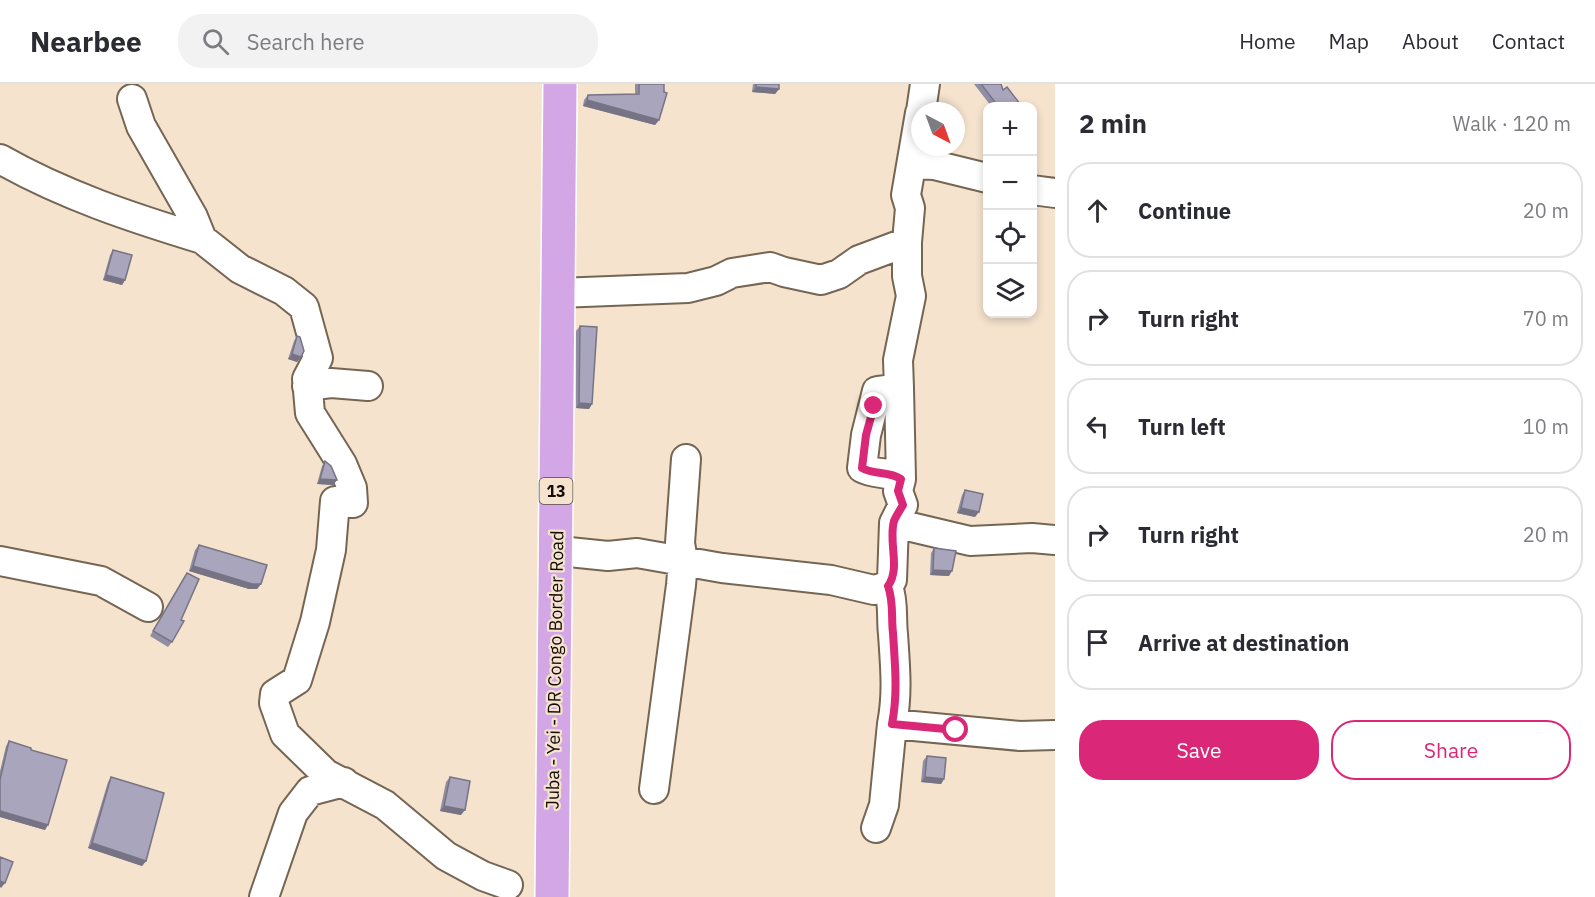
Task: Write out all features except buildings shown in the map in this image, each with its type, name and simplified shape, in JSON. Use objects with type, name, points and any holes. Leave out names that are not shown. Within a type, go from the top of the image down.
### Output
[{"type":"main road","name":"Juba - Yei - DR Congo Border Road","points":[[552,897],[560,84]]},
{"type":"street","points":[[922,102],[926,84]]},
{"type":"street","points":[[132,99],[141,126],[202,239]]},
{"type":"street","points":[[556,548],[569,552],[608,556],[637,554],[723,568],[831,580],[874,590],[888,586],[892,580],[895,554],[894,522],[903,505],[898,491],[901,479],[898,360],[911,296],[907,276],[910,208],[906,195],[913,156]]},
{"type":"street","points":[[0,159],[43,182],[135,218],[202,239],[240,269],[284,291],[304,307],[318,358],[307,379],[310,413],[342,464],[352,488],[353,503],[335,501],[331,550],[315,622],[297,680],[275,694],[274,703],[285,734],[326,774],[385,805],[446,856],[483,876],[508,885]]},
{"type":"street","points":[[912,164],[934,165],[983,177]]},
{"type":"street","points":[[1037,190],[1055,193]]},
{"type":"street","points":[[558,292],[688,288],[716,281],[732,273],[770,267],[821,280],[839,274],[859,260],[907,242]]},
{"type":"street","points":[[307,386],[331,383],[368,386]]},
{"type":"street","points":[[899,388],[876,391],[866,435],[862,468],[874,474],[893,474],[901,479]]},
{"type":"street","points":[[654,789],[668,699],[683,561],[680,543],[686,459]]},
{"type":"street","points":[[894,522],[970,541],[1032,538],[1055,540]]},
{"type":"street","points":[[0,561],[101,581],[148,607]]},
{"type":"street","points":[[876,828],[884,805],[897,677],[892,631],[893,608],[888,586]]},
{"type":"street","points":[[892,724],[1020,736],[1055,735]]},
{"type":"street","points":[[302,801],[300,795],[305,778],[315,762]]},
{"type":"street","points":[[264,897],[292,813],[310,791],[344,782]]},
{"type":"route","points":[[874,406],[866,435],[862,468],[874,474],[893,474],[901,479],[898,491],[903,505],[894,522],[895,554],[892,580],[888,586],[893,608],[892,631],[897,677],[892,724],[956,730]]}]
